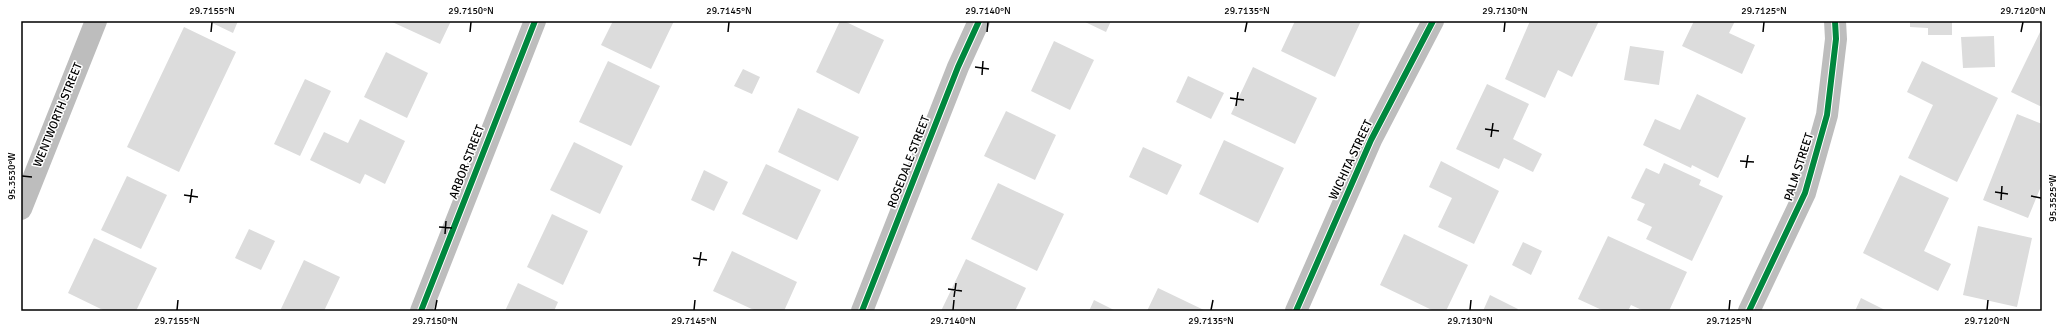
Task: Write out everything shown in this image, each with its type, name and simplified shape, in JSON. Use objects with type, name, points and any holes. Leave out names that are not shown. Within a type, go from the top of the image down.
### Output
[{"type":"street","name":"WENTWORTH STREET","points":[[21,209],[96,21]]},
{"type":"street","name":"ARBOR STREET","points":[[421,311],[535,21]]},
{"type":"street","name":"ROSEDALE STREET","points":[[862,311],[958,67],[979,21]]},
{"type":"street","name":"WICHITA STREET","points":[[1296,311],[1371,140],[1433,21]]},
{"type":"street","name":"PALM STREET","points":[[1749,311],[1805,193],[1827,115],[1836,39],[1835,21]]},
{"type":"building","points":[[208,21],[238,21],[233,33]]},
{"type":"building","points":[[390,21],[451,21],[440,44]]},
{"type":"building","points":[[613,21],[674,21],[651,69],[601,45]]},
{"type":"building","points":[[840,21],[844,21],[884,40],[859,94],[816,72]]},
{"type":"building","points":[[1083,21],[1111,21],[1106,32]]},
{"type":"building","points":[[1295,21],[1361,21],[1335,77],[1281,51]]},
{"type":"building","points":[[1530,21],[1599,21],[1572,77],[1558,70],[1545,98],[1505,79]]},
{"type":"building","points":[[1694,21],[1735,21],[1729,33],[1755,45],[1742,74],[1682,46]]},
{"type":"building","points":[[1910,21],[1952,21],[1952,35],[1928,35],[1928,28],[1910,27]]},
{"type":"building","points":[[184,27],[236,52],[179,172],[127,147]]},
{"type":"building","points":[[2042,28],[2042,107],[2011,92]]},
{"type":"building","points":[[1994,36],[1995,67],[1963,68],[1961,37]]},
{"type":"building","points":[[1054,41],[1094,60],[1070,110],[1031,91]]},
{"type":"building","points":[[1630,46],[1664,51],[1659,85],[1624,80]]},
{"type":"building","points":[[386,52],[428,73],[407,118],[364,97]]},
{"type":"building","points":[[608,61],[660,86],[631,146],[579,122]]},
{"type":"building","points":[[1922,61],[1998,98],[1957,182],[1908,158],[1933,105],[1907,92]]},
{"type":"building","points":[[1253,67],[1317,98],[1295,144],[1231,114]]},
{"type":"building","points":[[743,69],[760,77],[752,94],[734,86]]},
{"type":"building","points":[[1188,76],[1224,93],[1211,119],[1176,102]]},
{"type":"building","points":[[305,79],[331,91],[300,156],[274,144]]},
{"type":"building","points":[[1487,84],[1529,104],[1513,139],[1542,154],[1533,172],[1504,158],[1499,169],[1456,149]]},
{"type":"building","points":[[1697,94],[1746,118],[1718,178],[1692,165],[1691,168],[1643,145],[1655,119],[1680,130]]},
{"type":"building","points":[[798,108],[859,137],[838,181],[778,152]]},
{"type":"building","points":[[1006,111],[1056,135],[1035,180],[984,156]]},
{"type":"building","points":[[2017,114],[2042,124],[2042,184],[2028,218],[1983,200]]},
{"type":"building","points":[[360,119],[405,141],[385,184],[365,174],[360,184],[310,160],[324,132],[348,143]]},
{"type":"building","points":[[1224,140],[1284,168],[1258,223],[1199,194]]},
{"type":"building","points":[[574,142],[623,166],[600,214],[550,190]]},
{"type":"building","points":[[1143,147],[1182,165],[1167,195],[1129,177]]},
{"type":"building","points":[[1441,161],[1499,191],[1474,244],[1438,227],[1452,198],[1429,187]]},
{"type":"building","points":[[1664,163],[1701,180],[1699,185],[1723,196],[1692,261],[1646,239],[1652,227],[1637,220],[1645,204],[1631,198],[1646,168],[1659,174]]},
{"type":"building","points":[[766,164],[821,190],[797,240],[742,214]]},
{"type":"building","points":[[704,170],[728,182],[714,211],[691,200]]},
{"type":"building","points":[[1900,175],[1949,198],[1924,251],[1951,264],[1938,291],[1863,253]]},
{"type":"building","points":[[127,176],[167,195],[141,249],[101,230]]},
{"type":"building","points":[[998,183],[1064,214],[1037,271],[971,239]]},
{"type":"building","points":[[552,214],[588,231],[563,285],[527,267]]},
{"type":"building","points":[[1978,226],[2032,238],[2017,307],[1963,295]]},
{"type":"building","points":[[249,229],[275,241],[261,270],[235,258]]},
{"type":"building","points":[[1404,234],[1468,265],[1446,311],[1434,311],[1380,285]]},
{"type":"building","points":[[1608,236],[1687,272],[1669,311],[1644,311],[1631,305],[1628,311],[1604,311],[1578,299]]},
{"type":"building","points":[[94,238],[157,268],[136,311],[105,311],[68,293]]},
{"type":"building","points":[[1523,242],[1542,251],[1531,275],[1512,265]]},
{"type":"building","points":[[732,251],[797,282],[784,311],[756,311],[713,291]]},
{"type":"building","points":[[966,259],[1026,288],[1015,311],[941,311]]},
{"type":"building","points":[[304,260],[340,277],[324,311],[280,311]]},
{"type":"building","points":[[518,283],[558,302],[554,311],[505,311]]},
{"type":"building","points":[[1158,288],[1206,311],[1147,311]]},
{"type":"building","points":[[1490,295],[1518,309],[1517,311],[1483,311]]},
{"type":"building","points":[[1861,298],[1887,311],[1855,311]]},
{"type":"building","points":[[1094,300],[1116,311],[1089,311]]},
{"type":"cycle path","points":[[421,311],[535,21]]},
{"type":"cycle path","points":[[862,311],[958,67],[979,21]]},
{"type":"cycle path","points":[[1296,311],[1371,140],[1433,21]]},
{"type":"cycle path","points":[[1749,311],[1805,193],[1827,115],[1836,39],[1835,21]]}]
